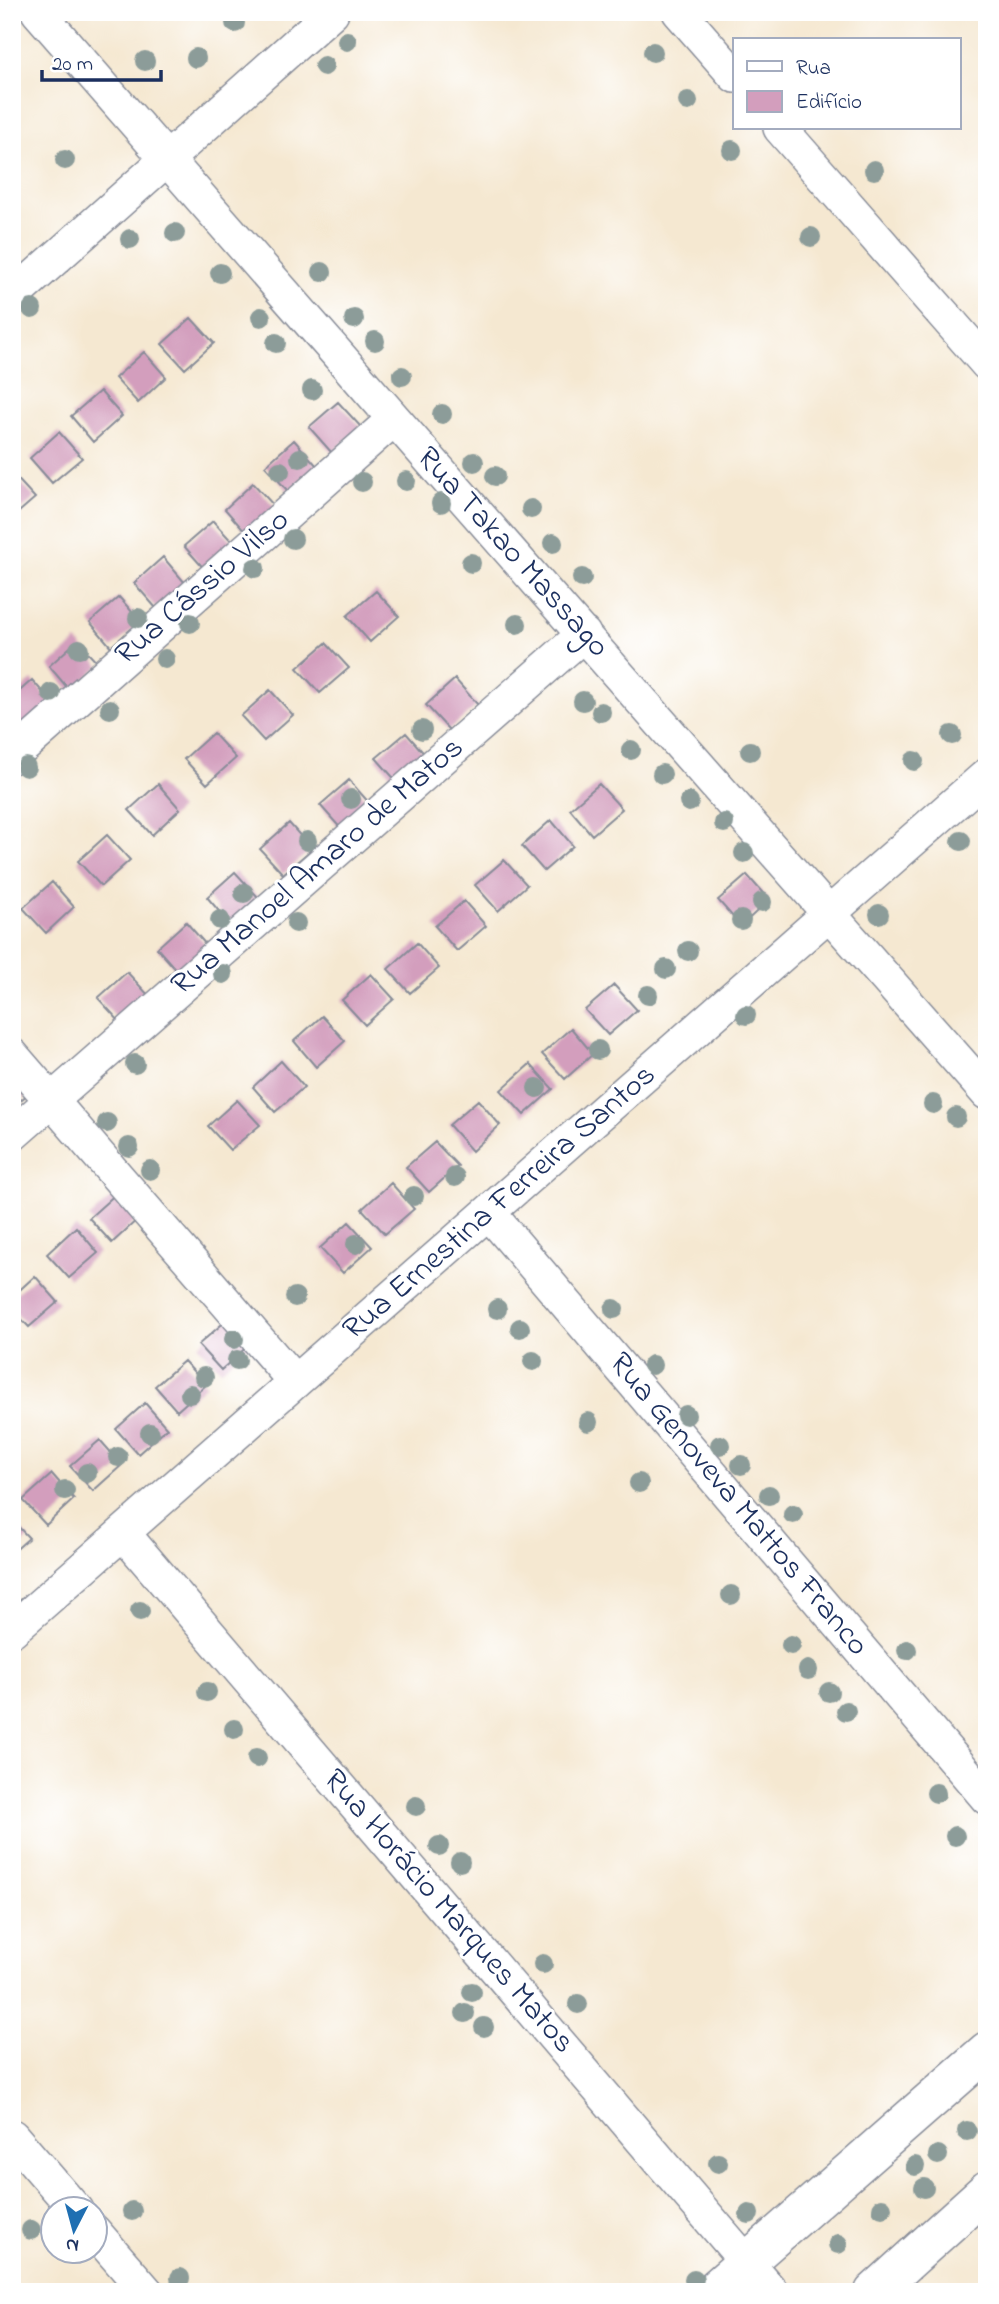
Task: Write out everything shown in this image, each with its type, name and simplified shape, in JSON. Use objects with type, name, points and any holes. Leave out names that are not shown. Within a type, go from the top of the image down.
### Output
[{"type":"street","name":"Rua Takao Massago","points":[[38,12],[393,420],[987,1093]]},
{"type":"street","points":[[12,297],[332,12]]},
{"type":"street","points":[[678,12],[733,74]]},
{"type":"street","points":[[782,130],[987,364]]},
{"type":"street","name":"Rua Cássio Vilso","points":[[12,757],[393,420]]},
{"type":"street","name":"Rua Manoel Amaro de Matos","points":[[12,1135],[584,634]]},
{"type":"street","name":"Rua Ernestina Ferreira Santos","points":[[12,1630],[987,775]]},
{"type":"street","points":[[12,1055],[295,1382]]},
{"type":"street","name":"Rua Genoveva Mattos Franco","points":[[489,1213],[987,1798]]},
{"type":"street","name":"Rua Horácio Marques Matos","points":[[123,1533],[772,2292]]},
{"type":"street","points":[[712,2292],[987,2052]]},
{"type":"street","points":[[12,2136],[64,2196]]},
{"type":"street","points":[[874,2292],[987,2190]]},
{"type":"street","points":[[108,2247],[147,2292]]},
{"type":"building","points":[[191,318],[214,343],[185,369],[162,344]]},
{"type":"building","points":[[144,352],[166,377],[138,403],[115,378]]},
{"type":"building","points":[[100,391],[122,416],[93,442],[71,416]]},
{"type":"building","points":[[338,402],[361,427],[332,453],[309,427]]},
{"type":"building","points":[[59,432],[82,458],[52,483],[30,458]]},
{"type":"building","points":[[294,440],[317,466],[288,491],[265,466]]},
{"type":"building","points":[[12,473],[35,498],[12,518]]},
{"type":"building","points":[[253,483],[276,508],[247,534],[225,509]]},
{"type":"building","points":[[213,521],[236,546],[207,572],[184,546]]},
{"type":"building","points":[[163,557],[185,583],[156,608],[134,583]]},
{"type":"building","points":[[376,591],[399,616],[370,642],[347,616]]},
{"type":"building","points":[[119,597],[141,622],[112,648],[90,622]]},
{"type":"building","points":[[77,641],[100,666],[71,692],[49,666]]},
{"type":"building","points":[[326,643],[349,668],[320,693],[297,668]]},
{"type":"building","points":[[455,679],[478,705],[449,730],[426,705]]},
{"type":"building","points":[[32,680],[54,705],[26,731],[12,716],[12,698]]},
{"type":"building","points":[[270,690],[293,715],[264,741],[241,716]]},
{"type":"building","points":[[213,733],[236,758],[207,784],[184,759]]},
{"type":"building","points":[[406,733],[428,758],[399,784],[376,758]]},
{"type":"building","points":[[349,780],[371,805],[343,831],[320,805]]},
{"type":"building","points":[[158,784],[180,809],[152,835],[129,810]]},
{"type":"building","points":[[599,784],[622,809],[592,835],[570,809]]},
{"type":"building","points":[[551,820],[573,846],[544,871],[522,846]]},
{"type":"building","points":[[289,823],[312,849],[283,874],[260,849]]},
{"type":"building","points":[[107,835],[130,860],[101,886],[78,861]]},
{"type":"building","points":[[504,860],[527,885],[498,911],[475,885]]},
{"type":"building","points":[[235,872],[258,897],[229,923],[207,897]]},
{"type":"building","points":[[747,875],[769,900],[741,926],[718,900]]},
{"type":"building","points":[[52,882],[74,907],[46,933],[23,908]]},
{"type":"building","points":[[464,901],[486,926],[457,951],[435,926]]},
{"type":"building","points":[[186,922],[208,947],[179,973],[157,948]]},
{"type":"building","points":[[417,943],[439,968],[410,993],[388,969]]},
{"type":"building","points":[[127,972],[150,997],[121,1023],[98,998]]},
{"type":"building","points":[[371,974],[394,999],[365,1025],[342,1000]]},
{"type":"building","points":[[614,985],[637,1010],[608,1035],[585,1010]]},
{"type":"building","points":[[322,1016],[345,1041],[316,1067],[294,1041]]},
{"type":"building","points":[[571,1028],[593,1054],[565,1079],[542,1054]]},
{"type":"building","points":[[281,1061],[304,1087],[275,1112],[253,1087]]},
{"type":"building","points":[[530,1064],[553,1089],[524,1115],[501,1090]]},
{"type":"building","points":[[12,1072],[30,1092],[12,1108]]},
{"type":"building","points":[[237,1100],[260,1125],[230,1150],[208,1126]]},
{"type":"building","points":[[478,1100],[500,1125],[472,1151],[449,1125]]},
{"type":"building","points":[[435,1142],[458,1166],[429,1192],[406,1167]]},
{"type":"building","points":[[391,1183],[414,1209],[385,1234],[362,1209]]},
{"type":"building","points":[[118,1192],[140,1217],[112,1243],[89,1218]]},
{"type":"building","points":[[349,1222],[372,1247],[343,1273],[320,1248]]},
{"type":"building","points":[[76,1227],[98,1253],[69,1278],[47,1254]]},
{"type":"building","points":[[35,1276],[58,1302],[29,1327],[12,1309],[12,1297]]},
{"type":"building","points":[[228,1319],[250,1344],[221,1370],[198,1345]]},
{"type":"building","points":[[184,1361],[206,1385],[177,1411],[155,1386]]},
{"type":"building","points":[[145,1403],[167,1428],[138,1454],[116,1429]]},
{"type":"building","points":[[100,1440],[122,1465],[93,1491],[70,1466]]},
{"type":"building","points":[[52,1474],[74,1499],[46,1525],[23,1500]]},
{"type":"building","points":[[12,1520],[29,1538],[12,1553]]}]
